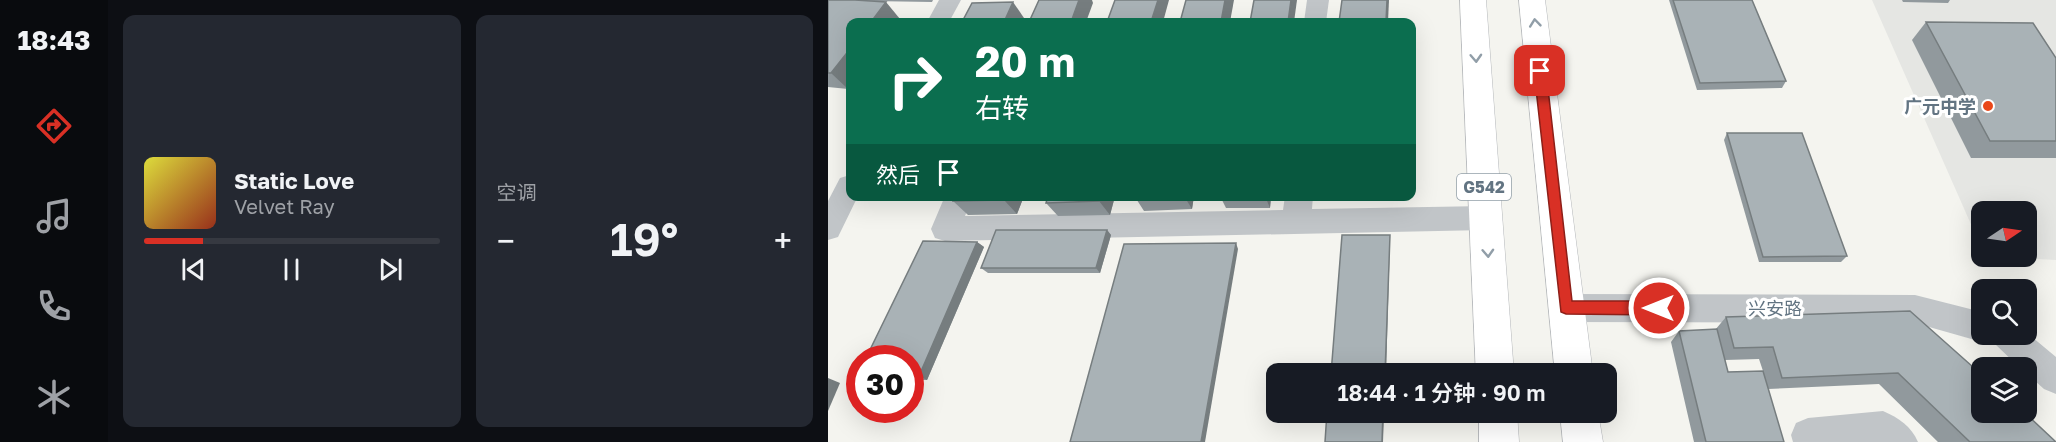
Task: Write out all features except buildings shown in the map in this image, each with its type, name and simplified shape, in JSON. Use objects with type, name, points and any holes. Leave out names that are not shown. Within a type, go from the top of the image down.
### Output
[{"type":"highway","name":"G542","points":[[1473,0],[1494,363]]},
{"type":"highway","points":[[1532,0],[1573,363]]},
{"type":"highway","points":[[1498,423],[1499,442]]},
{"type":"highway","points":[[1580,423],[1583,442]]},
{"type":"street","points":[[940,18],[950,0]]},
{"type":"street","points":[[1316,18],[1318,0]]},
{"type":"street","points":[[828,228],[846,194]]},
{"type":"street","points":[[957,201],[945,228],[1298,209],[1486,218]]},
{"type":"street","name":"兴安路","points":[[1566,308],[1915,309],[1971,324]]},
{"type":"street","points":[[2018,345],[2056,378]]},
{"type":"street","points":[[1810,442],[1808,435],[1883,428],[1902,442]]},
{"type":"shaded area","name":"广元中学","points":[[1872,0],[2056,0],[2056,260],[2037,259],[2037,201],[1971,201],[1971,224]]},
{"type":"place","name":"广元中学","points":[[1988,106]]},
{"type":"route","points":[[1540,71],[1566,308],[1659,308]]}]
